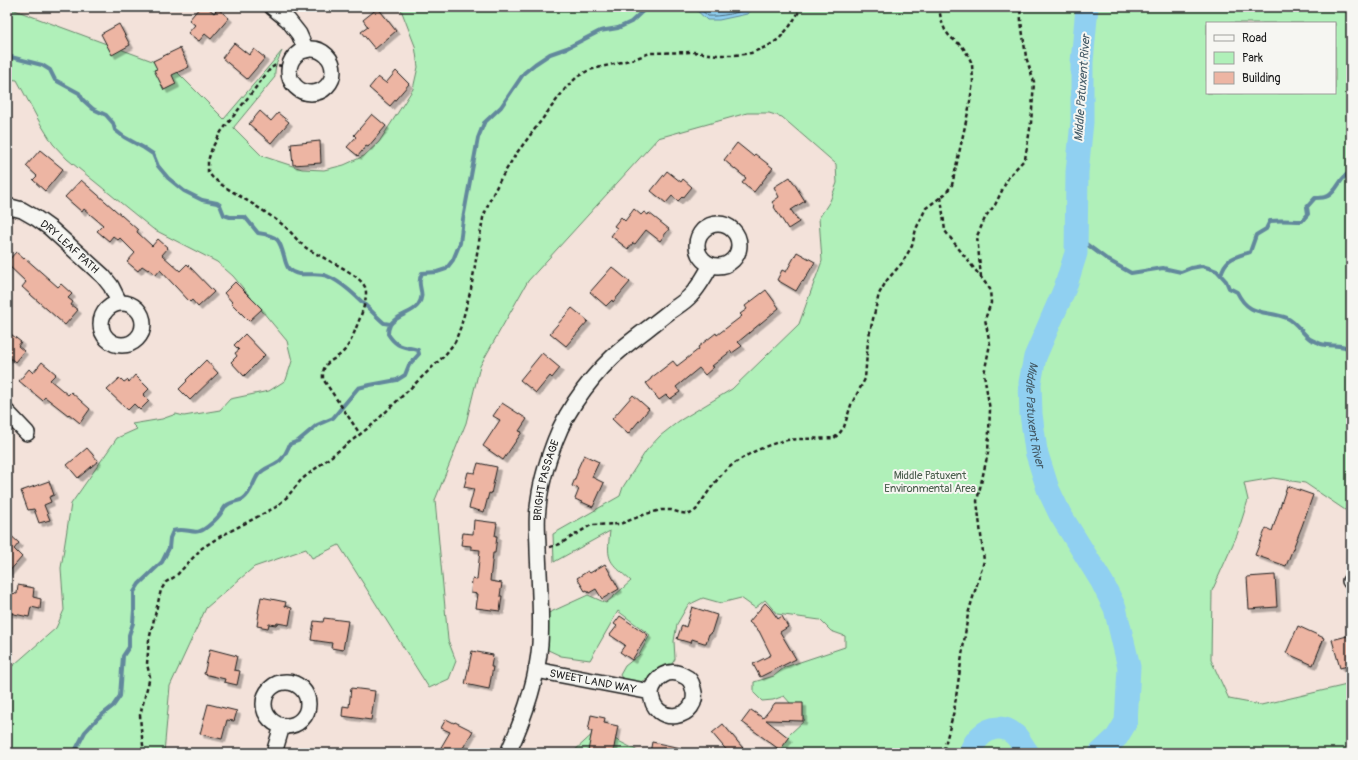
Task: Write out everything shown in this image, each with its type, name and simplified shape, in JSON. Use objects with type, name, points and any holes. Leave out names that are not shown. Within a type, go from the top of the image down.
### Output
[{"type":"street","points":[[272,7],[288,20],[299,34],[306,50]]},
{"type":"street","points":[[312,49],[321,52],[330,60],[333,72],[332,79],[329,84],[323,90],[313,94],[298,90],[290,80],[288,74],[292,59],[299,52],[306,50],[312,49]]},
{"type":"street","name":"DRY LEAF PATH","points":[[7,206],[22,210],[50,228],[103,276],[111,286],[119,302]]},
{"type":"street","name":"BRIGHT PASSAGE","points":[[508,753],[529,700],[536,670],[540,643],[538,508],[542,482],[555,439],[566,418],[592,379],[606,363],[623,348],[691,296],[701,283],[711,265]]},
{"type":"street","points":[[7,412],[27,434]]},
{"type":"street","name":"SWEET LAND WAY","points":[[536,670],[651,692]]},
{"type":"street","points":[[274,753],[282,726]]},
{"type":"path","points":[[144,753],[140,715],[150,677],[147,664],[149,640],[161,590],[166,582],[176,576],[202,548],[221,536],[276,507],[287,497],[302,479],[360,434],[390,408],[435,365],[455,342],[471,289],[483,218],[489,202],[516,154],[565,89],[577,77],[589,70],[634,59],[650,53],[694,52],[717,55],[735,55],[751,53],[768,46],[779,39],[790,26],[802,7]]},
{"type":"path","points":[[538,548],[552,547],[560,544],[591,525],[620,524],[661,510],[671,510],[690,514],[696,510],[722,474],[733,464],[767,446],[783,441],[834,438],[839,434],[846,422],[851,405],[865,379],[868,340],[879,294],[887,280],[902,263],[912,246],[916,229],[926,208],[945,194],[952,185],[969,108],[973,82],[972,64],[962,46],[950,37],[945,30],[941,20],[940,7]]},
{"type":"path","points":[[981,277],[977,236],[986,216],[995,205],[1010,176],[1025,159],[1031,123],[1034,82],[1026,57],[1020,7]]},
{"type":"path","points":[[289,67],[276,65],[271,68],[221,132],[212,148],[208,161],[208,172],[222,185],[285,226],[303,246],[361,280],[366,289],[366,296],[353,336],[344,352],[325,365],[323,371],[323,379],[360,434]]},
{"type":"path","points":[[941,197],[945,231],[990,289],[991,303],[985,319],[990,344],[984,374],[990,410],[988,453],[977,501],[984,560],[968,614],[954,711],[943,753]]},
{"type":"green space","name":"Middle Patuxent Environmental Area","points":[[400,7],[1351,7],[1351,514],[1305,483],[1273,478],[1244,483],[1248,500],[1237,535],[1212,591],[1211,660],[1229,699],[1261,705],[1351,684],[1351,753],[777,753],[777,746],[805,720],[784,696],[773,700],[762,701],[754,693],[754,682],[774,676],[785,667],[845,647],[845,636],[831,631],[820,620],[777,614],[765,600],[755,608],[741,598],[721,603],[703,598],[688,605],[677,624],[674,641],[675,659],[668,670],[634,685],[625,683],[620,675],[625,666],[639,655],[650,635],[618,611],[590,660],[561,656],[546,649],[542,616],[588,595],[606,603],[631,581],[614,565],[611,560],[608,549],[610,531],[554,562],[553,534],[620,496],[623,487],[646,451],[660,436],[679,421],[732,389],[799,324],[822,261],[819,218],[830,201],[837,183],[836,164],[782,117],[769,113],[747,113],[658,138],[528,281],[480,366],[466,423],[435,500],[448,640],[456,661],[449,679],[429,688],[339,545],[312,558],[306,549],[254,567],[206,608],[170,686],[164,753],[7,753],[7,671],[56,628],[64,610],[61,568],[71,504],[117,438],[137,429],[132,424],[162,419],[176,414],[184,416],[220,410],[230,399],[269,391],[286,380],[292,361],[287,341],[233,276],[217,262],[153,229],[67,159],[53,144],[17,80],[7,79],[7,13],[12,9],[174,69],[224,119],[282,51],[276,67],[275,77],[234,128],[262,156],[302,169],[324,170],[344,165],[364,156],[379,142],[413,89],[418,67],[415,46]]},
{"type":"green space","points":[[597,730],[636,750],[640,753],[572,753]]},
{"type":"water","points":[[693,7],[755,7],[747,14],[719,20],[707,20]]},
{"type":"building","points":[[200,7],[207,7],[214,13],[218,9],[229,18],[211,39],[205,34],[199,41],[188,33],[195,25],[189,20]]},
{"type":"building","points":[[378,8],[396,31],[375,49],[361,32],[368,27],[363,20]]},
{"type":"building","points":[[119,24],[130,45],[112,55],[101,34]]},
{"type":"building","points":[[234,43],[249,55],[254,49],[265,58],[247,79],[222,58]]},
{"type":"building","points":[[180,48],[189,67],[172,75],[176,84],[164,90],[154,70],[157,69],[153,61]]},
{"type":"building","points":[[396,71],[409,84],[390,106],[369,88],[378,77],[386,83]]},
{"type":"building","points":[[260,111],[271,121],[278,113],[289,122],[271,143],[249,124]]},
{"type":"building","points":[[372,114],[386,126],[358,156],[347,147],[356,137],[354,135]]},
{"type":"building","points":[[320,141],[321,163],[293,165],[291,144]]},
{"type":"building","points":[[737,143],[753,156],[755,154],[773,168],[754,192],[742,183],[746,178],[724,160]]},
{"type":"building","points":[[40,150],[63,169],[45,191],[33,180],[37,176],[26,166]]},
{"type":"building","points":[[667,171],[681,182],[683,179],[692,187],[683,198],[682,197],[678,201],[672,196],[666,203],[651,191]]},
{"type":"building","points":[[790,177],[805,201],[791,210],[799,222],[788,229],[772,202],[779,197],[774,187]]},
{"type":"building","points":[[81,180],[138,230],[137,232],[152,246],[158,239],[168,248],[162,255],[180,271],[187,264],[214,292],[198,307],[192,300],[190,302],[160,270],[156,275],[149,269],[148,270],[142,266],[138,271],[127,262],[135,253],[120,238],[118,240],[113,236],[109,241],[97,231],[103,225],[84,209],[82,212],[65,197]]},
{"type":"building","points":[[634,209],[641,215],[644,212],[648,215],[649,213],[669,229],[660,241],[646,230],[635,244],[633,243],[628,249],[611,236],[617,228],[614,226],[621,217],[625,221]]},
{"type":"building","points":[[16,252],[58,287],[61,284],[72,294],[68,298],[73,302],[71,305],[78,310],[65,325],[22,287],[26,282],[7,264]]},
{"type":"building","points":[[797,252],[815,262],[796,291],[777,280],[782,270],[786,272]]},
{"type":"building","points":[[612,267],[630,282],[613,302],[612,300],[606,306],[590,292]]},
{"type":"building","points":[[235,282],[262,309],[249,321],[231,303],[232,302],[224,293]]},
{"type":"building","points":[[766,290],[779,308],[738,342],[742,346],[732,353],[731,351],[712,366],[714,367],[705,375],[699,368],[676,387],[680,392],[670,399],[666,395],[659,400],[646,383],[673,361],[677,366],[699,349],[698,347],[716,333],[717,335],[742,316],[740,314],[747,309],[745,306]]},
{"type":"building","points":[[572,308],[588,321],[566,346],[550,333]]},
{"type":"building","points":[[7,331],[21,342],[18,346],[24,351],[15,362],[9,357],[7,360]]},
{"type":"building","points":[[245,334],[265,355],[244,376],[231,362],[237,356],[235,353],[239,350],[234,345]]},
{"type":"building","points":[[542,353],[560,368],[552,378],[550,376],[536,393],[520,380]]},
{"type":"building","points":[[206,360],[218,373],[190,400],[179,389]]},
{"type":"building","points":[[42,362],[56,374],[50,380],[68,395],[71,392],[90,409],[80,423],[45,397],[42,400],[19,381],[29,369],[33,373]]},
{"type":"building","points":[[135,375],[149,389],[143,395],[149,401],[140,410],[134,404],[128,410],[107,390],[120,378],[124,382],[127,380],[129,382]]},
{"type":"building","points":[[633,395],[649,409],[628,434],[612,419]]},
{"type":"building","points":[[502,403],[527,419],[519,431],[522,432],[503,460],[483,446],[500,420],[493,416]]},
{"type":"building","points":[[87,448],[98,461],[78,478],[67,465]]},
{"type":"building","points":[[584,455],[599,462],[592,477],[604,483],[593,507],[575,499],[579,489],[572,486]]},
{"type":"building","points":[[478,463],[497,467],[491,494],[489,493],[484,512],[469,508],[474,489],[464,487],[468,472],[475,473]]},
{"type":"building","points":[[49,481],[54,495],[49,497],[51,502],[44,505],[50,520],[39,523],[34,509],[28,510],[21,491]]},
{"type":"building","points":[[1287,486],[1313,495],[1286,566],[1255,555],[1266,528],[1272,531]]},
{"type":"building","points":[[474,520],[497,523],[495,553],[493,553],[490,581],[502,583],[500,611],[476,608],[478,594],[471,593],[472,579],[477,580],[480,550],[471,549],[471,546],[461,545],[463,533],[473,534]]},
{"type":"building","points":[[7,532],[19,543],[14,549],[22,557],[7,574]]},
{"type":"building","points":[[605,564],[619,589],[602,599],[596,589],[589,593],[587,590],[585,591],[577,578],[588,571],[590,573]]},
{"type":"building","points":[[1275,575],[1277,607],[1249,609],[1247,577]]},
{"type":"building","points":[[18,585],[34,588],[33,597],[41,599],[40,609],[31,607],[29,617],[9,613],[12,593],[17,594]]},
{"type":"building","points":[[261,597],[286,602],[285,606],[292,608],[289,625],[277,623],[276,625],[269,624],[268,628],[257,626]]},
{"type":"building","points":[[765,603],[778,619],[782,616],[788,627],[780,632],[796,659],[760,677],[753,664],[771,655],[759,631],[749,622]]},
{"type":"building","points":[[692,607],[717,615],[711,634],[709,634],[706,643],[692,639],[691,643],[677,639],[682,625],[686,627]]},
{"type":"building","points":[[620,616],[648,635],[632,660],[620,652],[625,645],[610,635],[617,626],[614,624]]},
{"type":"building","points":[[324,618],[348,621],[343,650],[331,648],[332,643],[311,640],[314,621],[323,622]]},
{"type":"building","points":[[1298,626],[1324,638],[1313,665],[1286,653]]},
{"type":"building","points":[[1351,635],[1351,665],[1340,668],[1332,640]]},
{"type":"building","points":[[210,649],[237,656],[234,670],[240,671],[237,685],[224,682],[225,679],[204,674]]},
{"type":"building","points":[[472,651],[493,655],[491,667],[493,667],[489,689],[465,684]]},
{"type":"building","points":[[351,688],[375,691],[371,720],[342,716],[343,706],[349,707]]},
{"type":"building","points":[[775,703],[803,703],[803,721],[766,720],[789,738],[780,750],[742,722],[751,710],[763,718]]},
{"type":"building","points":[[208,704],[237,711],[234,721],[227,720],[222,739],[200,734]]},
{"type":"building","points":[[591,715],[605,718],[604,723],[618,726],[613,753],[597,753],[588,751],[592,731],[588,731]]},
{"type":"building","points":[[446,719],[473,731],[460,753],[447,753],[440,749],[450,732],[441,728]]},
{"type":"building","points":[[723,724],[747,753],[729,753],[712,733]]},
{"type":"building","points":[[652,742],[681,748],[681,753],[650,753]]},
{"type":"waterway","points":[[74,753],[85,732],[98,718],[113,706],[120,696],[123,656],[129,647],[129,635],[133,623],[134,592],[139,584],[162,562],[169,548],[170,538],[173,531],[181,530],[197,532],[211,524],[228,504],[246,497],[258,475],[280,461],[290,444],[298,441],[317,425],[333,418],[358,388],[397,380],[405,375],[409,365],[419,354],[418,350],[401,346],[394,342],[388,334],[389,328],[396,318],[412,310],[418,305],[421,296],[420,278],[422,273],[437,272],[446,269],[453,260],[460,243],[478,138],[484,123],[501,107],[524,73],[535,64],[550,54],[567,48],[600,31],[618,28],[631,22],[647,7]]},
{"type":"waterway","name":"Middle Patuxent River","points":[[1087,7],[1082,62],[1082,122],[1077,172],[1076,253],[1065,288],[1035,357],[1030,383],[1031,414],[1036,451],[1048,489],[1060,514],[1102,582],[1115,608],[1129,667],[1126,722],[1117,737],[1100,753]]},
{"type":"waterway","points":[[7,56],[42,65],[50,70],[55,80],[79,93],[83,100],[93,109],[106,115],[113,123],[115,130],[153,154],[158,166],[168,178],[184,191],[202,200],[217,203],[220,205],[224,215],[230,217],[245,217],[258,233],[271,236],[278,240],[287,266],[293,272],[297,274],[317,274],[327,276],[335,280],[350,291],[384,323],[390,324]]},
{"type":"waterway","points":[[1221,275],[1225,265],[1231,259],[1250,252],[1256,235],[1266,229],[1270,221],[1302,221],[1308,214],[1307,207],[1315,198],[1325,197],[1331,194],[1344,177],[1351,172]]},
{"type":"waterway","points":[[1077,237],[1108,260],[1131,273],[1163,268],[1181,272],[1202,266],[1217,271],[1226,281],[1229,288],[1237,292],[1242,300],[1252,309],[1287,318],[1310,339],[1321,344],[1341,346],[1351,350]]},
{"type":"waterway","name":"Middle Patuxent River","points":[[970,753],[973,746],[983,734],[996,728],[1010,731],[1017,737],[1028,753]]}]
